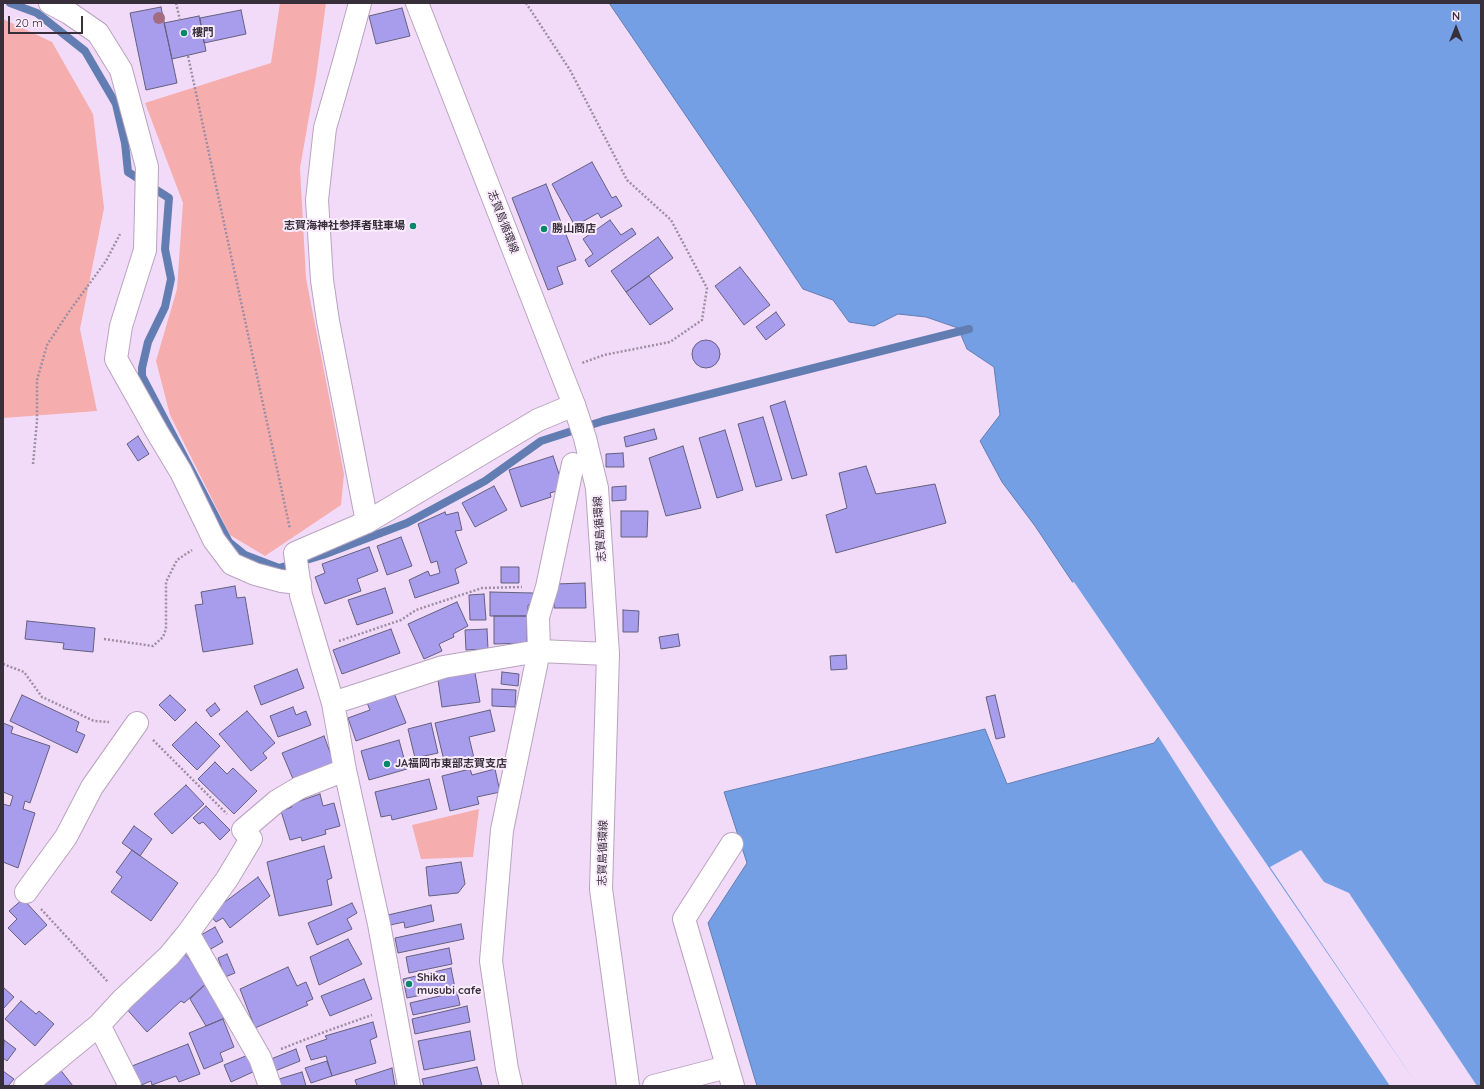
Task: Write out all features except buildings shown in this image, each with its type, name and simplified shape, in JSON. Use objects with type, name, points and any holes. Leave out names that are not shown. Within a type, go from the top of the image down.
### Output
[{"type":"street","points":[[50,3],[69,12],[98,33],[121,70],[147,167],[145,250],[121,326],[116,359],[181,472],[211,535],[232,564],[255,574],[281,581],[300,583]]},
{"type":"street","points":[[360,3],[325,128],[317,200],[322,280],[328,321],[367,522]]},
{"type":"street","name":"志賀島循環線","points":[[417,3],[574,405],[585,438],[597,488],[608,654],[601,889],[628,1086]]},
{"type":"street","points":[[409,1086],[379,924],[333,703],[302,595],[295,553],[367,522],[538,420],[574,405]]},
{"type":"street","points":[[511,1086],[507,1069],[491,961],[502,830],[539,651],[538,617],[547,587],[573,464]]},
{"type":"street","points":[[333,703],[442,666],[539,651],[608,654]]},
{"type":"street","points":[[26,892],[66,836],[92,787],[137,723]]},
{"type":"street","points":[[25,1086],[99,1025],[123,999],[170,956],[227,879],[251,839],[243,830],[277,801],[299,788],[346,770]]},
{"type":"street","points":[[654,1086],[730,1076],[684,919],[732,844]]},
{"type":"street","points":[[188,933],[260,1058],[270,1086]]},
{"type":"street","points":[[99,1025],[130,1086]]},
{"type":"path","points":[[176,3],[180,20]]},
{"type":"path","points":[[526,3],[570,70],[627,180],[671,220],[707,288],[702,320],[670,342],[604,355],[561,371]]},
{"type":"path","points":[[188,56],[295,553]]},
{"type":"path","points":[[33,464],[37,421],[37,380],[47,345],[68,313],[106,261],[123,228]]},
{"type":"path","points":[[104,639],[153,646],[163,637],[166,629],[166,582],[177,560],[211,535]]},
{"type":"path","points":[[317,648],[401,620],[416,610],[482,588],[547,587]]},
{"type":"path","points":[[26,892],[123,999]]},
{"type":"path","points":[[260,1058],[327,1031],[394,1008]]},
{"type":"shaded area","points":[[280,3],[326,3],[316,77],[300,168],[306,278],[344,474],[341,505],[265,556],[230,535],[170,415],[156,361],[177,289],[183,203],[145,103],[271,63]]},
{"type":"shaded area","points":[[3,19],[52,42],[93,114],[104,208],[80,329],[97,411],[3,418]]},
{"type":"shaded area","points":[[479,809],[473,857],[421,859],[412,825]]},
{"type":"water","points":[[609,3],[1481,3],[1481,1086],[757,1086],[708,923],[747,863],[724,792],[985,729],[1007,784],[1154,743],[1168,725],[1035,526],[1002,482],[980,441],[1000,415],[994,367],[967,349],[958,328],[926,317],[898,314],[874,326],[849,322],[833,300],[803,289]]},
{"type":"pier","points":[[1074,582],[1418,1086],[1390,1086],[1219,831],[1158,736],[1166,725],[1071,583]]},
{"type":"pier","points":[[1301,850],[1324,882],[1349,893],[1477,1086],[1418,1086],[1270,867]]},
{"type":"waterway","points":[[10,3],[37,13],[85,51],[116,104],[125,143],[128,172],[169,198],[165,249],[171,279],[165,307],[148,342],[142,368],[142,376],[229,542],[245,555],[279,568],[323,555],[407,523],[485,481],[541,441],[603,421],[969,329]]},
{"type":"place","name":"樓門","points":[[184,33]]},
{"type":"place","name":"志賀海神社参拝者駐車場","points":[[413,226]]},
{"type":"place","name":"勝山商店","points":[[544,229]]},
{"type":"place","name":"JA福岡市東部志賀支店","points":[[387,764]]},
{"type":"place","name":"Shika musubi cafe","points":[[409,984]]}]
